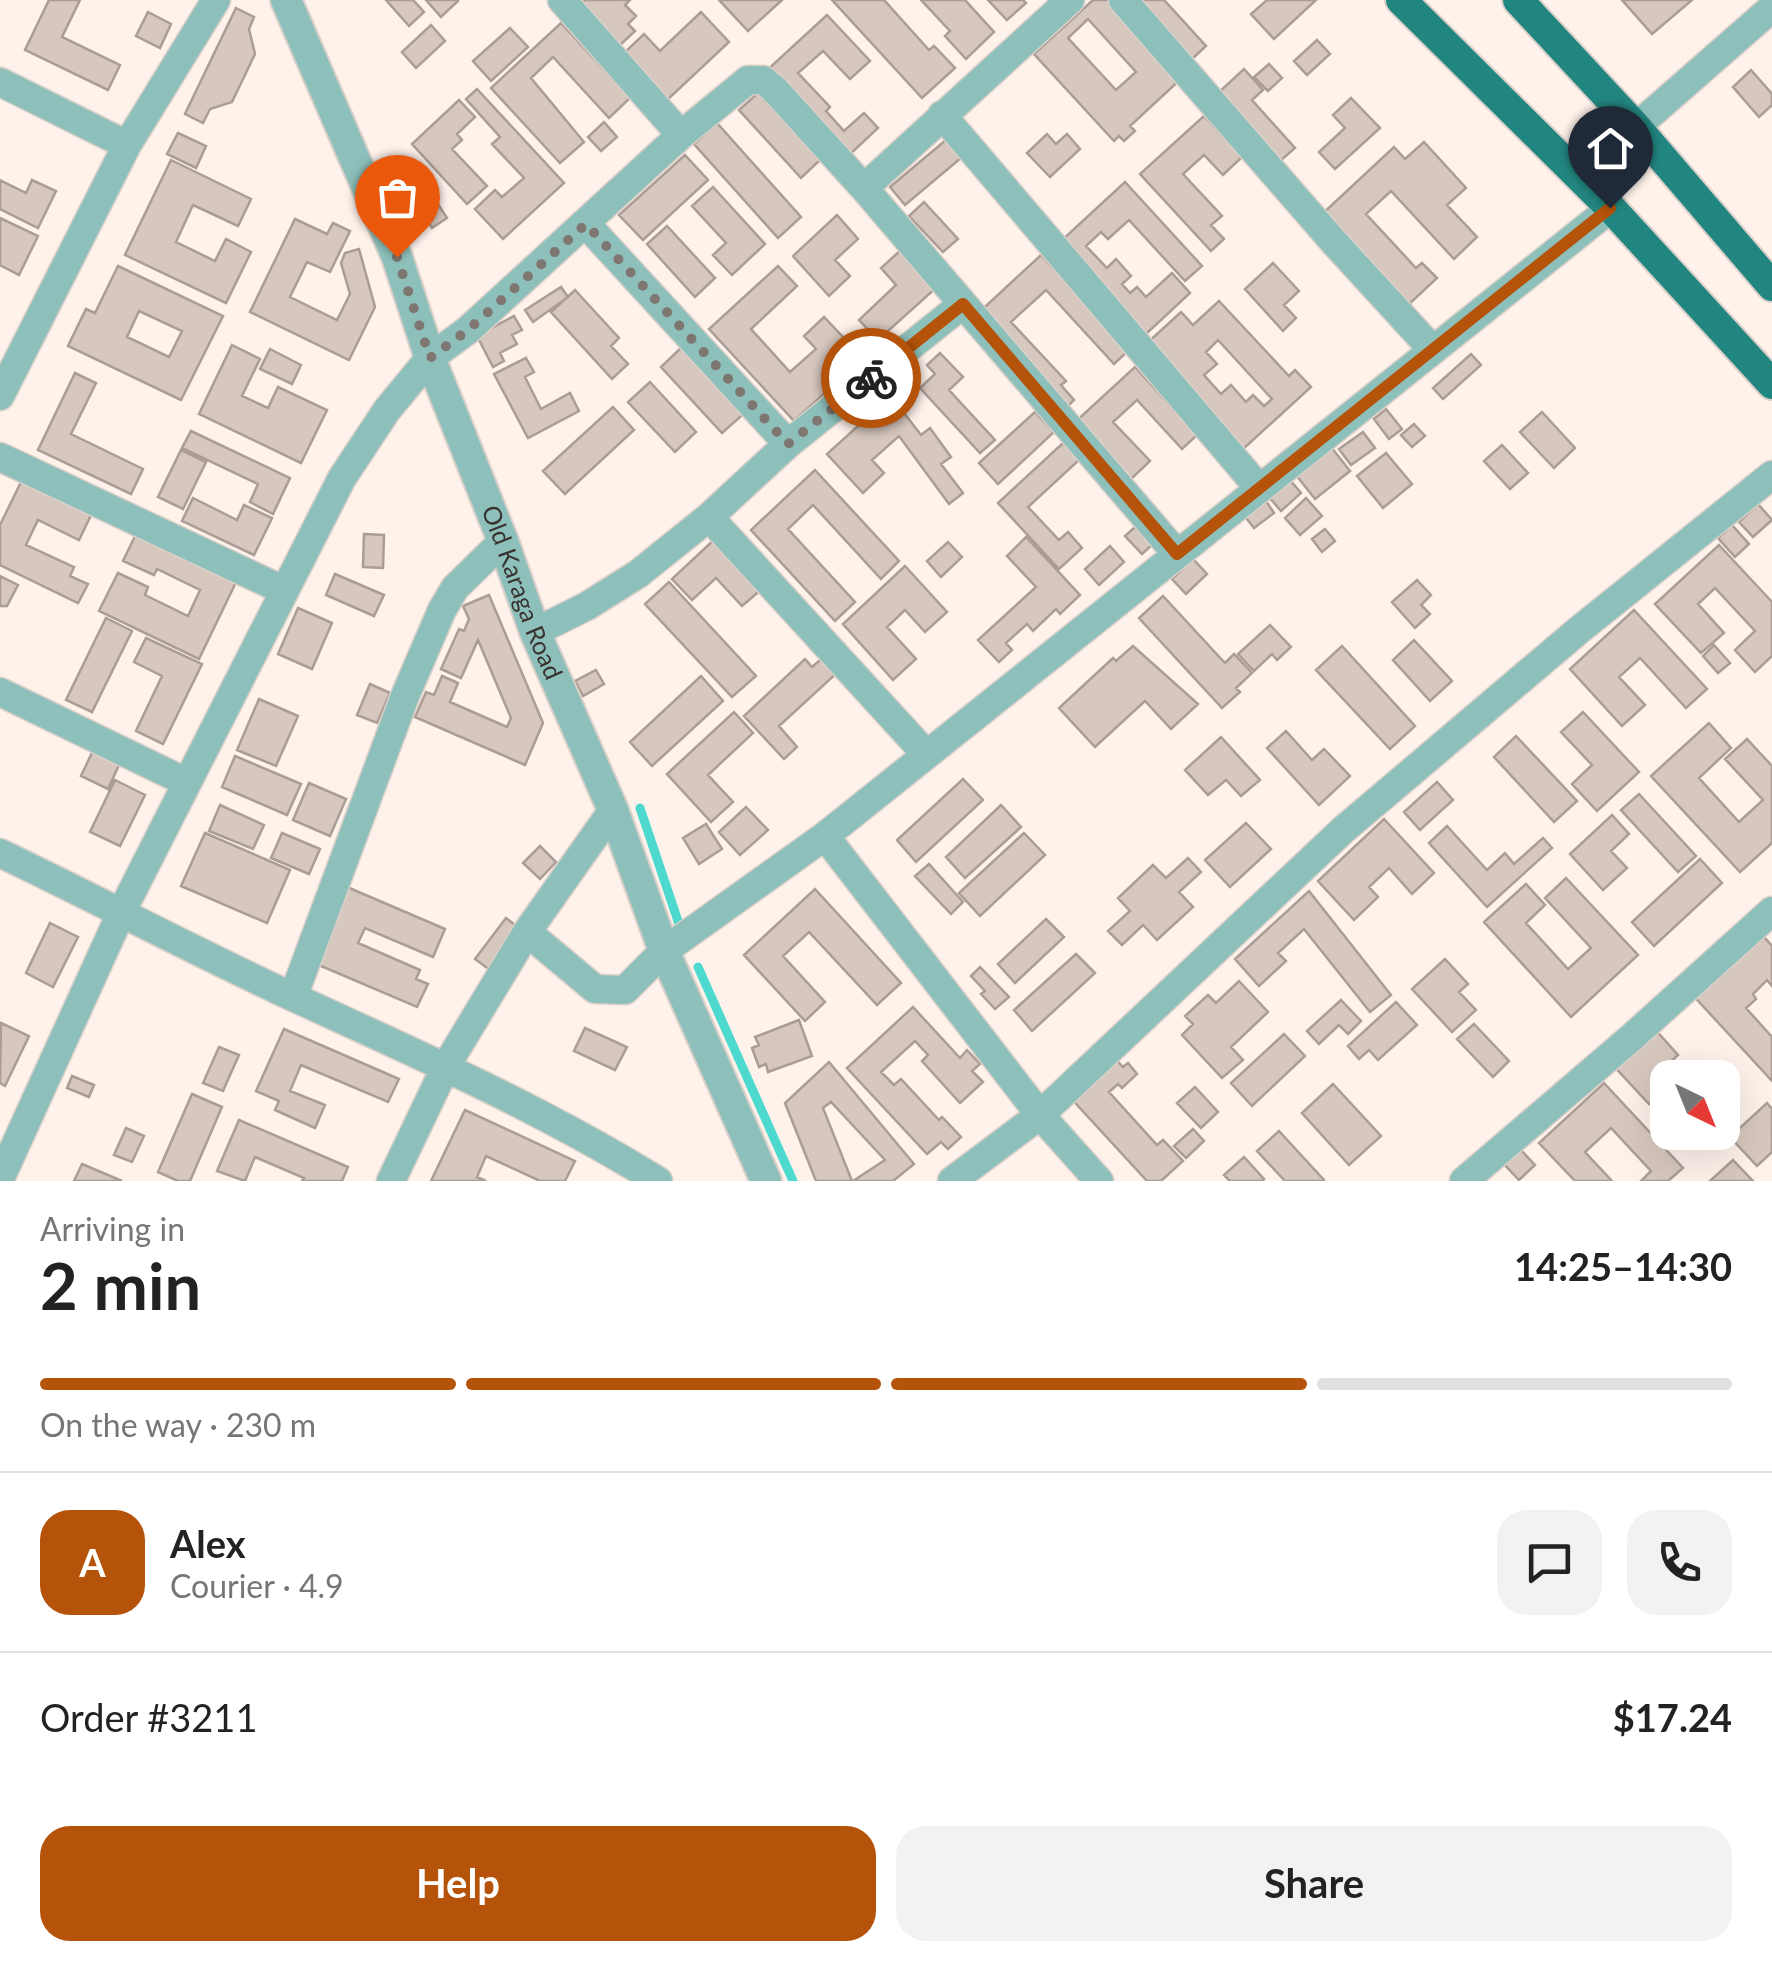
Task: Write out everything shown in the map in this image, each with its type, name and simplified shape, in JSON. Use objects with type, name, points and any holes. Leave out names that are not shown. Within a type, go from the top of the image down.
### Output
[{"type":"highway","points":[[1400,0],[1610,208],[1772,384]]},
{"type":"highway","points":[[1518,0],[1636,127],[1772,286]]},
{"type":"street","points":[[0,396],[11,348],[127,145],[216,0]]},
{"type":"street","points":[[562,0],[681,135]]},
{"type":"street","points":[[864,188],[1070,0]]},
{"type":"street","points":[[1123,0],[1432,348]]},
{"type":"street","name":"Old Karaga Road","points":[[296,5],[397,257],[430,358],[535,632],[613,810],[664,951],[766,1181]]},
{"type":"street","points":[[1636,127],[1772,8]]},
{"type":"street","points":[[0,1179],[122,911],[186,782],[342,478],[387,410],[430,358],[468,330],[681,135],[748,80],[762,80],[864,188],[1177,554]]},
{"type":"street","points":[[0,82],[127,145]]},
{"type":"street","points":[[942,115],[1260,488]]},
{"type":"street","points":[[527,932],[595,989],[625,990],[664,951],[825,836],[1610,208]]},
{"type":"street","points":[[586,224],[788,444]]},
{"type":"street","points":[[535,632],[638,574],[709,517],[788,444],[963,304]]},
{"type":"street","points":[[0,457],[283,590]]},
{"type":"street","points":[[952,1181],[1040,1115],[1343,830],[1579,630],[1772,474]]},
{"type":"street","points":[[709,517],[926,754]]},
{"type":"street","points":[[293,997],[399,712],[442,610],[454,588],[503,541]]},
{"type":"street","points":[[0,692],[186,782]]},
{"type":"street","points":[[392,1181],[446,1066],[527,932],[613,810]]},
{"type":"street","points":[[825,836],[1040,1115],[1099,1181]]},
{"type":"street","points":[[0,853],[186,946],[446,1066],[658,1181]]},
{"type":"street","points":[[1464,1181],[1772,912]]},
{"type":"building","points":[[49,0],[80,0],[62,37],[120,65],[108,90],[25,50]]},
{"type":"building","points":[[386,0],[413,0],[424,12],[409,26]]},
{"type":"building","points":[[426,0],[457,0],[458,1],[441,17]]},
{"type":"building","points":[[585,0],[630,0],[625,5],[636,16],[628,24],[635,31],[617,48],[578,6]]},
{"type":"building","points":[[719,0],[782,0],[748,31]]},
{"type":"building","points":[[832,0],[884,0],[929,50],[934,46],[955,68],[922,98]]},
{"type":"building","points":[[921,0],[965,0],[994,32],[966,59],[945,36],[950,31]]},
{"type":"building","points":[[988,0],[1023,0],[1026,3],[1007,20]]},
{"type":"building","points":[[1093,0],[1110,0],[1182,78],[1130,126],[1135,131],[1124,141],[1119,136],[1114,141],[1034,54]],"holes":[[[1088,19],[1136,72],[1116,90],[1068,38]]]},
{"type":"building","points":[[1132,0],[1164,0],[1206,46],[1189,62]]},
{"type":"building","points":[[1267,0],[1316,0],[1274,39],[1251,14]]},
{"type":"building","points":[[1622,0],[1692,0],[1652,34]]},
{"type":"building","points":[[236,8],[254,17],[249,29],[255,54],[232,102],[210,109],[203,123],[185,114]]},
{"type":"building","points":[[148,12],[171,24],[160,48],[136,36]]},
{"type":"building","points":[[701,12],[729,42],[665,102],[622,55],[644,34],[660,51]]},
{"type":"building","points":[[827,15],[870,61],[850,79],[823,51],[798,73],[830,107],[826,111],[844,131],[864,113],[878,128],[845,159],[765,72]]},
{"type":"building","points":[[561,23],[630,98],[609,118],[553,57],[531,78],[584,142],[560,163],[491,88]]},
{"type":"building","points":[[431,25],[445,41],[416,68],[402,52]]},
{"type":"building","points":[[510,28],[528,47],[491,81],[473,61]]},
{"type":"building","points":[[1317,40],[1330,54],[1307,75],[1294,61]]},
{"type":"building","points":[[1269,64],[1282,78],[1268,91],[1254,77]]},
{"type":"building","points":[[1244,69],[1263,90],[1252,100],[1295,148],[1280,161],[1217,94]]},
{"type":"building","points":[[1751,70],[1772,94],[1772,105],[1759,117],[1733,87]]},
{"type":"building","points":[[477,89],[564,183],[503,239],[475,209],[495,190],[502,197],[524,178],[492,144],[500,137],[466,99]]},
{"type":"building","points":[[758,93],[820,160],[801,178],[739,110]]},
{"type":"building","points":[[1351,98],[1380,128],[1335,169],[1319,152],[1345,128],[1333,115]]},
{"type":"building","points":[[459,100],[475,117],[457,134],[462,140],[452,149],[487,186],[467,204],[412,144]]},
{"type":"building","points":[[1204,116],[1242,157],[1223,175],[1204,155],[1183,174],[1222,216],[1211,225],[1224,239],[1211,251],[1140,174]]},
{"type":"building","points":[[604,122],[617,137],[601,151],[588,137]]},
{"type":"building","points":[[717,123],[801,217],[778,238],[694,144]]},
{"type":"building","points":[[178,133],[206,146],[196,168],[167,154]]},
{"type":"building","points":[[953,134],[968,152],[905,205],[890,187]]},
{"type":"building","points":[[1047,134],[1056,144],[1067,134],[1080,149],[1050,177],[1027,153]]},
{"type":"building","points":[[1424,142],[1466,188],[1447,205],[1477,237],[1454,259],[1391,191],[1366,214],[1416,268],[1422,263],[1437,278],[1405,308],[1320,216],[1394,147],[1405,159]]},
{"type":"building","points":[[685,155],[708,180],[643,240],[619,215]]},
{"type":"building","points":[[171,160],[251,199],[238,226],[193,205],[176,242],[215,261],[226,239],[251,252],[226,303],[125,255]]},
{"type":"building","points":[[0,180],[26,193],[32,180],[56,191],[38,228],[0,209]]},
{"type":"building","points":[[1125,182],[1202,266],[1185,281],[1129,220],[1108,239],[1101,232],[1086,246],[1107,268],[1116,259],[1131,276],[1122,284],[1130,293],[1137,287],[1146,297],[1172,273],[1190,293],[1146,334],[1061,241]]},
{"type":"building","points":[[713,187],[765,244],[732,275],[713,255],[726,243],[692,206]]},
{"type":"building","points":[[434,198],[447,218],[432,228],[420,207]]},
{"type":"building","points":[[924,202],[958,239],[943,252],[909,216]]},
{"type":"building","points":[[837,215],[858,239],[835,260],[850,276],[829,296],[793,256]]},
{"type":"building","points":[[0,218],[38,236],[19,275],[0,265]]},
{"type":"building","points":[[295,219],[327,234],[333,223],[350,231],[330,272],[307,262],[290,297],[337,320],[350,294],[341,263],[345,253],[359,249],[375,307],[349,360],[250,312]]},
{"type":"building","points":[[667,226],[715,278],[695,297],[647,244]]},
{"type":"building","points":[[902,249],[937,287],[878,340],[859,320],[896,285],[881,268]]},
{"type":"building","points":[[1041,255],[1129,350],[1114,364],[1046,290],[1011,322],[1066,381],[1061,385],[1074,400],[1063,411],[975,316]]},
{"type":"building","points":[[1273,263],[1299,291],[1284,305],[1296,318],[1283,331],[1245,289]]},
{"type":"building","points":[[118,266],[223,316],[181,400],[68,346],[86,309],[95,313]],"holes":[[[139,311],[182,331],[169,357],[127,337]]]},
{"type":"building","points":[[778,266],[797,286],[751,329],[790,372],[816,349],[804,336],[824,317],[863,358],[794,421],[709,329]]},
{"type":"building","points":[[561,287],[568,297],[533,322],[525,310]]},
{"type":"building","points":[[575,290],[619,338],[611,346],[628,364],[612,379],[551,312]]},
{"type":"building","points":[[1219,301],[1289,376],[1295,370],[1311,387],[1242,450],[1145,345],[1181,312],[1193,325]],"holes":[[[1218,340],[1272,399],[1264,406],[1253,395],[1246,402],[1231,385],[1221,394],[1204,375],[1217,364],[1206,352]]]},
{"type":"building","points":[[514,316],[522,330],[512,335],[517,344],[500,353],[504,361],[493,367],[477,336]]},
{"type":"building","points":[[686,343],[748,410],[722,433],[661,367]]},
{"type":"building","points":[[232,345],[260,359],[242,396],[268,408],[278,387],[327,410],[301,463],[199,414]]},
{"type":"building","points":[[270,349],[301,365],[292,384],[260,369]]},
{"type":"building","points":[[940,353],[963,377],[949,390],[995,440],[980,453],[920,388],[935,374],[927,365]]},
{"type":"building","points":[[1471,354],[1481,365],[1443,399],[1433,388]]},
{"type":"building","points":[[526,358],[534,372],[525,377],[541,409],[570,393],[579,411],[528,438],[494,374]]},
{"type":"building","points":[[1135,367],[1197,435],[1182,449],[1137,400],[1113,422],[1150,461],[1128,482],[1073,424]]},
{"type":"building","points":[[75,373],[96,383],[71,434],[143,469],[131,494],[38,450]]},
{"type":"building","points":[[650,382],[696,432],[675,452],[628,402]]},
{"type":"building","points":[[891,396],[921,435],[930,428],[951,457],[941,464],[963,493],[949,504],[899,436],[872,460],[884,473],[863,493],[827,454]]},
{"type":"building","points":[[613,407],[634,430],[565,494],[543,471]]},
{"type":"building","points":[[1386,409],[1402,429],[1389,439],[1374,419]]},
{"type":"building","points":[[1035,412],[1054,432],[998,484],[979,463]]},
{"type":"building","points":[[1542,412],[1575,448],[1554,468],[1520,432]]},
{"type":"building","points":[[1414,424],[1425,436],[1412,447],[1401,435]]},
{"type":"building","points":[[191,431],[290,478],[273,514],[250,502],[258,484],[182,448]]},
{"type":"building","points":[[1363,432],[1375,448],[1351,465],[1339,449]]},
{"type":"building","points":[[1063,443],[1079,460],[1028,507],[1059,540],[1068,532],[1082,548],[1059,569],[998,503]]},
{"type":"building","points":[[1502,445],[1528,473],[1510,489],[1484,461]]},
{"type":"building","points":[[1331,447],[1350,471],[1315,499],[1296,475]]},
{"type":"building","points":[[181,450],[206,462],[183,509],[158,497]]},
{"type":"building","points":[[1386,453],[1412,484],[1383,508],[1357,476]]},
{"type":"building","points":[[815,470],[899,561],[881,579],[813,505],[788,529],[855,602],[835,621],[751,530]]},
{"type":"building","points":[[24,476],[94,509],[79,540],[38,520],[26,545],[74,567],[70,576],[88,584],[78,603],[0,565],[0,525]]},
{"type":"building","points":[[1289,479],[1301,493],[1281,511],[1269,497]]},
{"type":"building","points":[[193,498],[237,520],[244,505],[272,518],[254,555],[182,521]]},
{"type":"building","points":[[1264,498],[1274,513],[1254,528],[1243,514]]},
{"type":"building","points":[[1306,498],[1322,516],[1300,535],[1285,518]]},
{"type":"building","points":[[1758,504],[1772,520],[1753,537],[1739,522]]},
{"type":"building","points":[[1732,525],[1749,544],[1735,557],[1718,538]]},
{"type":"building","points":[[1135,527],[1152,545],[1142,554],[1125,536]]},
{"type":"building","points":[[1325,529],[1335,541],[1322,552],[1312,539]]},
{"type":"building","points":[[138,530],[238,578],[199,659],[99,611],[118,573],[148,587],[145,595],[188,616],[200,590],[157,569],[154,575],[123,561]]},
{"type":"building","points":[[364,534],[384,535],[383,568],[363,567]]},
{"type":"building","points":[[718,536],[764,587],[742,606],[716,578],[692,600],[672,579]]},
{"type":"building","points":[[1026,537],[1080,595],[1060,614],[1056,609],[1033,631],[1027,624],[1006,643],[1012,650],[999,662],[978,640],[1036,587],[1007,556]]},
{"type":"building","points":[[948,542],[962,557],[941,577],[927,561]]},
{"type":"building","points":[[1719,545],[1772,602],[1772,656],[1755,672],[1735,650],[1755,631],[1715,588],[1698,604],[1724,633],[1701,653],[1655,604]]},
{"type":"building","points":[[1110,546],[1124,562],[1099,585],[1085,569]]},
{"type":"building","points":[[1193,559],[1207,574],[1186,594],[1172,579]]},
{"type":"building","points":[[905,566],[947,612],[925,632],[905,610],[887,627],[916,659],[893,680],[843,624]]},
{"type":"building","points":[[335,574],[384,595],[374,616],[326,595]]},
{"type":"building","points":[[0,576],[18,585],[7,606],[0,606]]},
{"type":"building","points":[[1417,580],[1431,595],[1421,605],[1430,614],[1415,628],[1392,602]]},
{"type":"building","points":[[669,582],[756,676],[732,697],[645,604]]},
{"type":"building","points":[[489,595],[543,723],[525,765],[415,717],[426,692],[434,695],[442,676],[458,683],[450,702],[507,727],[511,718],[478,640],[461,678],[441,669],[459,629],[464,631],[469,619],[463,606]]},
{"type":"building","points":[[1163,596],[1225,663],[1234,654],[1252,673],[1236,688],[1240,692],[1222,708],[1139,618]]},
{"type":"building","points":[[298,608],[332,623],[312,669],[278,654]]},
{"type":"building","points":[[1634,610],[1707,689],[1686,708],[1640,658],[1619,677],[1645,705],[1622,726],[1570,669]]},
{"type":"building","points":[[106,618],[132,631],[92,712],[66,700]]},
{"type":"building","points":[[1270,625],[1291,647],[1277,660],[1272,654],[1254,671],[1238,654]]},
{"type":"building","points":[[146,638],[202,664],[163,744],[136,731],[162,676],[134,662]]},
{"type":"building","points":[[1414,640],[1452,681],[1430,701],[1393,660]]},
{"type":"building","points":[[1714,645],[1730,663],[1718,673],[1703,656]]},
{"type":"building","points":[[1133,646],[1198,704],[1171,729],[1145,701],[1095,747],[1059,708],[1113,658],[1116,661]]},
{"type":"building","points":[[1342,646],[1415,726],[1390,749],[1316,670]]},
{"type":"building","points":[[825,656],[839,671],[779,726],[797,747],[784,759],[744,716],[805,659],[812,667]]},
{"type":"building","points":[[596,670],[604,684],[583,696],[575,681]]},
{"type":"building","points":[[701,676],[723,701],[652,766],[630,742]]},
{"type":"building","points":[[370,684],[390,693],[377,723],[357,715]]},
{"type":"building","points":[[259,699],[298,716],[276,766],[237,750]]},
{"type":"building","points":[[734,712],[753,733],[708,775],[733,802],[711,822],[667,774]]},
{"type":"building","points":[[1583,712],[1639,772],[1597,811],[1572,784],[1592,765],[1561,732]]},
{"type":"building","points":[[1709,723],[1731,748],[1699,778],[1739,822],[1763,800],[1725,759],[1747,739],[1772,766],[1772,843],[1740,872],[1651,776]]},
{"type":"building","points":[[1286,731],[1312,760],[1324,749],[1350,776],[1319,805],[1267,748]]},
{"type":"building","points":[[1516,736],[1577,801],[1554,822],[1494,757]]},
{"type":"building","points":[[1221,737],[1260,780],[1241,796],[1226,780],[1208,795],[1185,770]]},
{"type":"building","points":[[98,740],[125,752],[108,789],[81,776]]},
{"type":"building","points":[[235,756],[301,784],[287,815],[222,787]]},
{"type":"building","points":[[963,779],[983,800],[916,862],[897,840]]},
{"type":"building","points":[[115,780],[145,795],[120,846],[90,832]]},
{"type":"building","points":[[1437,782],[1453,800],[1420,830],[1404,812]]},
{"type":"building","points":[[309,783],[346,799],[330,836],[293,820]]},
{"type":"building","points":[[1639,794],[1696,856],[1678,872],[1621,810]]},
{"type":"building","points":[[220,805],[264,825],[253,849],[209,831]]},
{"type":"building","points":[[1001,805],[1021,827],[965,878],[946,857]]},
{"type":"building","points":[[746,807],[768,830],[740,855],[719,832]]},
{"type":"building","points":[[1612,815],[1629,834],[1611,851],[1627,868],[1603,890],[1570,854]]},
{"type":"building","points":[[1384,819],[1434,873],[1412,894],[1389,868],[1369,887],[1378,897],[1354,920],[1318,881]]},
{"type":"building","points":[[1246,823],[1271,849],[1230,887],[1205,860]]},
{"type":"building","points":[[706,824],[722,849],[699,864],[683,838]]},
{"type":"building","points":[[1447,826],[1487,870],[1505,853],[1514,864],[1543,838],[1552,848],[1487,907],[1429,843]]},
{"type":"building","points":[[205,833],[290,870],[267,923],[181,886]]},
{"type":"building","points":[[282,833],[320,849],[309,874],[271,858]]},
{"type":"building","points":[[1024,833],[1045,855],[980,916],[959,893]]},
{"type":"building","points":[[540,846],[556,862],[540,879],[523,863]]},
{"type":"building","points":[[1188,858],[1201,872],[1179,892],[1193,907],[1157,940],[1143,925],[1122,945],[1108,931],[1130,911],[1118,898],[1153,865],[1166,878]]},
{"type":"building","points":[[1700,859],[1722,883],[1654,946],[1632,922]]},
{"type":"building","points":[[929,864],[963,902],[951,914],[915,876]]},
{"type":"building","points":[[1566,878],[1638,955],[1571,1017],[1484,922],[1526,884],[1545,905],[1526,923],[1568,969],[1591,948],[1545,898]]},
{"type":"building","points":[[347,887],[445,929],[433,957],[365,928],[358,943],[420,970],[416,979],[428,984],[417,1007],[314,963]]},
{"type":"building","points":[[815,889],[901,983],[877,1005],[809,932],[783,956],[825,1002],[805,1021],[744,955]]},
{"type":"building","points":[[1309,891],[1391,995],[1370,1012],[1304,929],[1278,953],[1286,961],[1259,986],[1235,959]]},
{"type":"building","points":[[506,918],[524,932],[494,973],[475,959]]},
{"type":"building","points":[[1046,919],[1064,937],[1015,983],[998,964]]},
{"type":"building","points":[[50,923],[78,937],[53,987],[26,973]]},
{"type":"building","points":[[1757,929],[1772,946],[1772,986],[1767,980],[1746,1008],[1772,1037],[1772,1081],[1689,991]]},
{"type":"building","points":[[1076,954],[1095,973],[1032,1031],[1014,1010]]},
{"type":"building","points":[[1445,959],[1468,984],[1459,992],[1476,1010],[1452,1032],[1412,989]]},
{"type":"building","points":[[980,967],[1009,997],[995,1009],[971,976]]},
{"type":"building","points":[[1239,981],[1268,1012],[1231,1047],[1243,1060],[1222,1078],[1182,1035],[1193,1024],[1185,1016],[1208,995],[1216,1003]]},
{"type":"building","points":[[1341,1000],[1361,1021],[1348,1034],[1339,1025],[1319,1044],[1307,1031]]},
{"type":"building","points":[[1396,1002],[1417,1025],[1378,1060],[1369,1050],[1359,1059],[1348,1046]]},
{"type":"building","points":[[913,1007],[960,1058],[967,1050],[980,1064],[972,1071],[983,1082],[960,1103],[922,1061],[928,1055],[915,1041],[881,1072],[894,1085],[901,1079],[939,1120],[942,1117],[961,1137],[948,1149],[941,1142],[927,1154],[847,1068]]},
{"type":"building","points":[[799,1020],[812,1056],[768,1072],[766,1064],[759,1067],[752,1048],[759,1045],[755,1037]]},
{"type":"building","points":[[1,1023],[29,1036],[5,1086],[0,1083]]},
{"type":"building","points":[[1474,1024],[1509,1061],[1493,1077],[1457,1039]]},
{"type":"building","points":[[1652,1026],[1678,1055],[1673,1060],[1650,1060],[1649,1104],[1611,1063]]},
{"type":"building","points":[[585,1028],[627,1047],[615,1070],[574,1051]]},
{"type":"building","points":[[284,1029],[399,1079],[388,1102],[301,1065],[290,1091],[325,1105],[315,1128],[275,1110],[279,1101],[256,1091]]},
{"type":"building","points":[[1284,1034],[1305,1056],[1252,1106],[1231,1083]]},
{"type":"building","points":[[219,1047],[239,1055],[223,1091],[203,1083]]},
{"type":"building","points":[[1111,1054],[1123,1067],[1128,1063],[1137,1074],[1122,1088],[1118,1084],[1109,1092],[1157,1145],[1163,1140],[1183,1161],[1161,1181],[1147,1181],[1068,1095]]},
{"type":"building","points":[[829,1062],[914,1164],[893,1181],[853,1181],[885,1160],[831,1102],[823,1108],[852,1181],[816,1181],[785,1103]]},
{"type":"building","points":[[72,1076],[94,1085],[89,1097],[67,1088]]},
{"type":"building","points":[[1604,1083],[1650,1132],[1650,1150],[1666,1150],[1683,1168],[1668,1181],[1641,1181],[1651,1171],[1611,1128],[1585,1152],[1612,1181],[1575,1181],[1539,1143]]},
{"type":"building","points":[[1333,1084],[1381,1136],[1349,1165],[1302,1113]]},
{"type":"building","points":[[1195,1087],[1218,1112],[1201,1128],[1177,1103]]},
{"type":"building","points":[[192,1094],[222,1107],[190,1181],[178,1181],[158,1172]]},
{"type":"building","points":[[1767,1103],[1772,1109],[1772,1152],[1757,1166],[1740,1148],[1740,1128]]},
{"type":"building","points":[[465,1110],[575,1161],[565,1181],[540,1181],[486,1156],[477,1177],[486,1181],[431,1181]]},
{"type":"building","points":[[239,1120],[348,1167],[342,1181],[302,1181],[304,1178],[255,1157],[245,1181],[217,1171]]},
{"type":"building","points":[[126,1128],[144,1136],[132,1162],[114,1155]]},
{"type":"building","points":[[1193,1129],[1204,1141],[1186,1158],[1174,1146]]},
{"type":"building","points":[[1279,1131],[1323,1181],[1285,1181],[1257,1151]]},
{"type":"building","points":[[1518,1147],[1535,1165],[1519,1180],[1502,1162]]},
{"type":"building","points":[[1244,1157],[1262,1181],[1230,1181],[1224,1175]]},
{"type":"building","points":[[1733,1160],[1753,1181],[1710,1181]]},
{"type":"building","points":[[82,1164],[122,1181],[74,1181]]},
{"type":"waterway","points":[[640,808],[681,930]]},
{"type":"waterway","points":[[698,967],[793,1181]]},
{"type":"way so far","points":[[397,257],[430,358],[468,330],[586,224],[788,444],[871,378]]},
{"type":"route","points":[[871,378],[963,304],[1177,554],[1610,208]]}]
